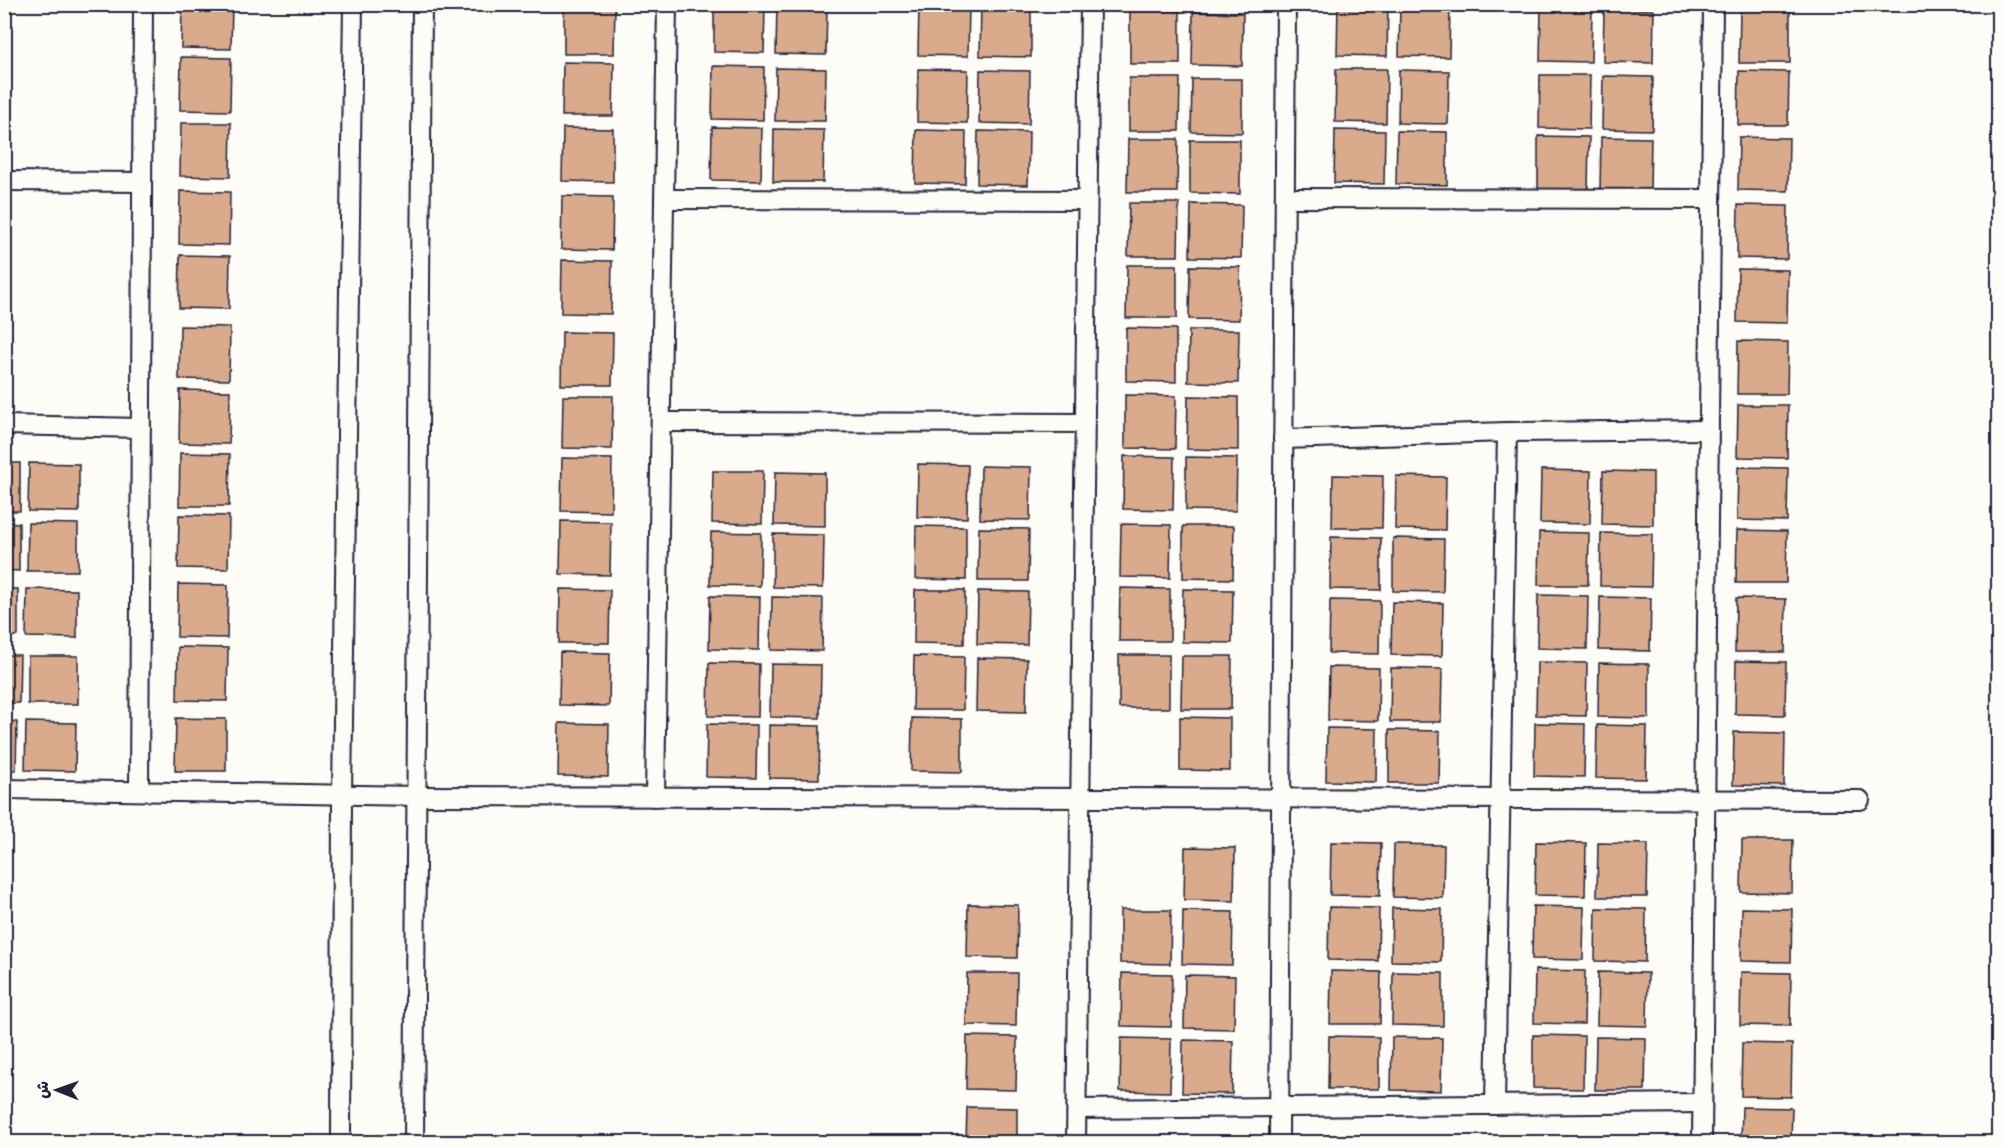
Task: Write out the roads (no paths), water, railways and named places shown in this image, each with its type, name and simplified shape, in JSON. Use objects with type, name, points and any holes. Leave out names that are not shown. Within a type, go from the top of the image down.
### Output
[{"type":"street","points":[[139,791],[143,4]]},
{"type":"street","points":[[340,1143],[342,794],[353,4]]},
{"type":"street","points":[[414,1143],[422,4]]},
{"type":"street","points":[[655,796],[667,4]]},
{"type":"street","points":[[1076,1143],[1089,4]]},
{"type":"street","points":[[1279,1143],[1286,4]]},
{"type":"street","points":[[1702,1143],[1713,4]]},
{"type":"street","points":[[4,181],[142,182]]},
{"type":"street","points":[[1285,198],[1712,199]]},
{"type":"street","points":[[664,200],[1087,200]]},
{"type":"street","points":[[661,422],[1085,423]]},
{"type":"street","points":[[4,425],[141,428]]},
{"type":"street","points":[[1283,439],[1507,432],[1709,430]]},
{"type":"street","points":[[1495,1106],[1507,432]]},
{"type":"street","points":[[4,789],[417,796],[1860,800]]},
{"type":"street","points":[[1077,1109],[1702,1103]]}]
